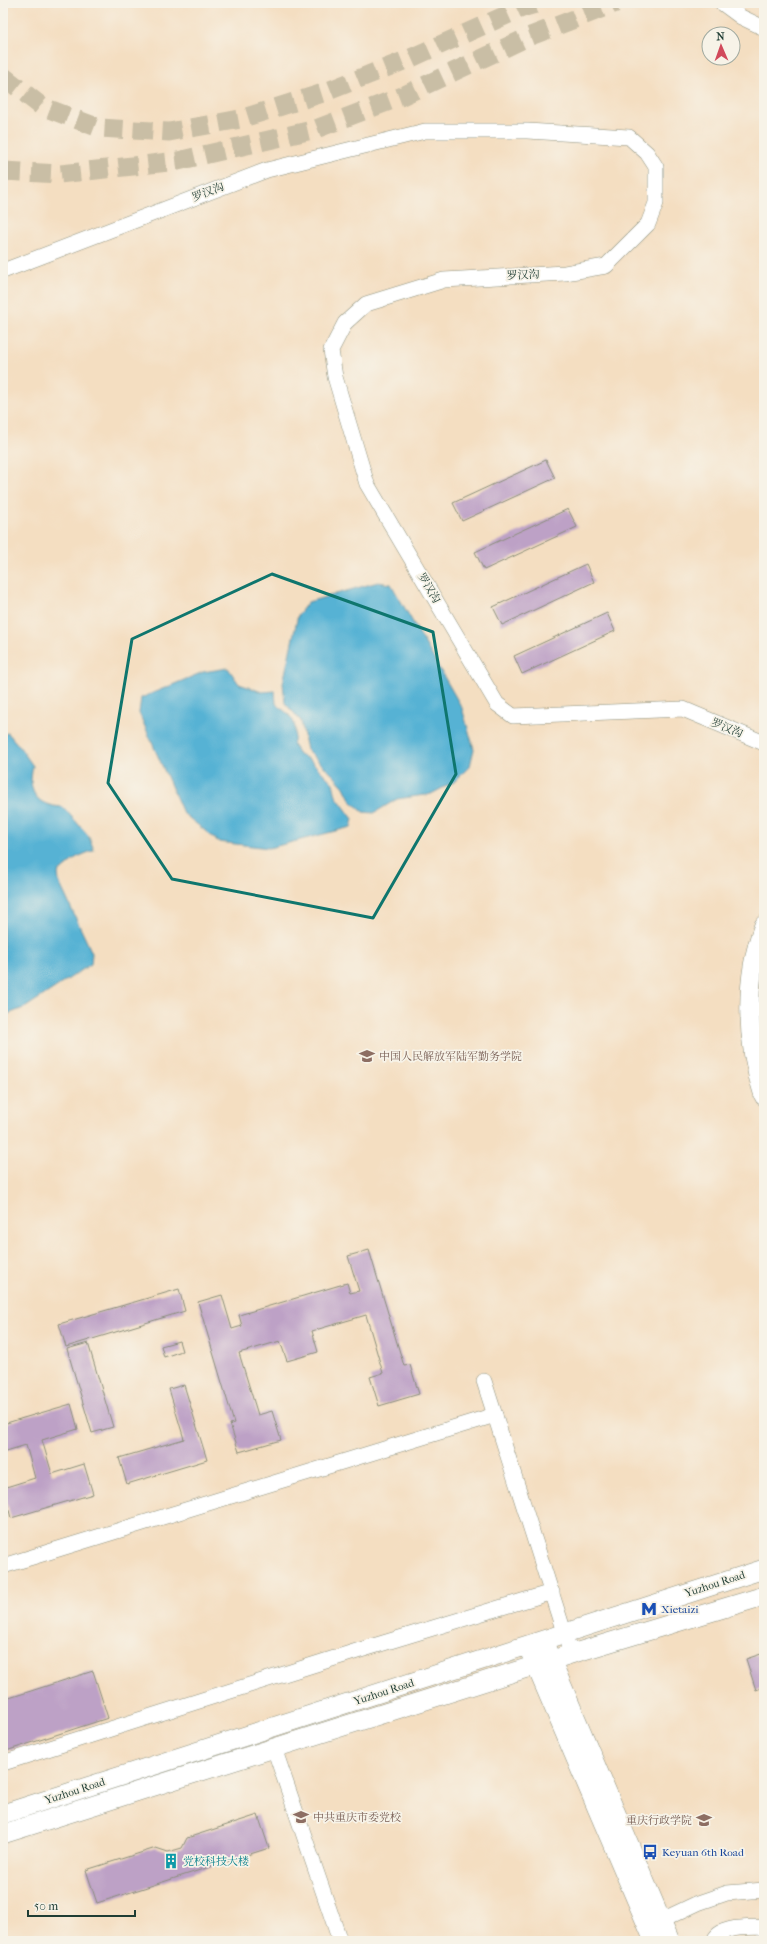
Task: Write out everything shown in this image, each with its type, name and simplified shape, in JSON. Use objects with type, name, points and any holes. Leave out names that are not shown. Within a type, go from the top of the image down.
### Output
[{"type":"main road","points":[[764,925],[754,959],[750,1008],[753,1056],[764,1096]]},
{"type":"main road","name":"Yuzhou Road","points":[[3,1814],[764,1569]]},
{"type":"main road","name":"Yuzhou Road","points":[[3,1834],[571,1654],[764,1596]]},
{"type":"main road","points":[[535,1643],[662,1920],[670,1941]]},
{"type":"main road","points":[[544,1663],[654,1941]]},
{"type":"street","points":[[722,3],[741,18],[764,28]]},
{"type":"street","name":"罗汉沟","points":[[3,271],[267,170],[425,131],[527,131],[629,137],[647,153],[656,167],[656,202],[648,224],[606,266],[565,273],[444,280],[366,304],[345,323],[331,350],[335,377],[367,484],[498,704],[513,716],[682,709],[764,743]]},
{"type":"street","points":[[484,1381],[571,1654]]},
{"type":"street","points":[[3,1566],[495,1415]]},
{"type":"street","points":[[3,1763],[357,1651],[552,1592]]},
{"type":"street","points":[[274,1748],[340,1941]]},
{"type":"street","points":[[662,1920],[698,1903],[727,1893],[764,1890]]},
{"type":"street","points":[[714,1941],[715,1938],[724,1930],[764,1927]]},
{"type":"highlighted area","points":[[272,574],[433,632],[456,774],[373,918],[172,879],[108,783],[132,639]]},
{"type":"water","points":[[378,582],[391,584],[462,708],[474,749],[470,766],[454,782],[431,794],[397,799],[374,813],[363,812],[351,801],[344,787],[307,750],[301,721],[285,703],[283,683],[298,615],[308,602]]},
{"type":"water","points":[[228,668],[239,684],[262,692],[275,691],[276,704],[291,717],[295,726],[293,745],[299,754],[310,760],[333,783],[336,796],[353,819],[351,827],[269,848],[219,842],[183,813],[139,713],[141,698],[203,672]]},
{"type":"water","points":[[8,733],[33,766],[31,783],[36,796],[46,804],[63,807],[88,835],[94,850],[77,857],[58,873],[59,882],[92,953],[91,964],[26,1007],[3,1016],[3,734]]},
{"type":"building","points":[[546,460],[555,478],[462,521],[453,503]]},
{"type":"building","points":[[568,509],[577,527],[484,570],[475,552]]},
{"type":"building","points":[[586,564],[594,582],[502,625],[493,607]]},
{"type":"building","points":[[607,613],[615,631],[522,674],[514,656]]},
{"type":"building","points":[[369,1250],[404,1366],[410,1365],[419,1394],[379,1406],[370,1377],[383,1373],[366,1315],[312,1331],[318,1352],[287,1361],[280,1341],[239,1353],[258,1415],[272,1411],[281,1440],[239,1452],[230,1424],[234,1423],[198,1302],[222,1295],[232,1329],[242,1326],[239,1315],[347,1283],[350,1293],[359,1291],[348,1256]]},
{"type":"building","points":[[179,1289],[185,1311],[66,1347],[59,1324]]},
{"type":"building","points":[[179,1341],[182,1351],[164,1357],[161,1346]]},
{"type":"building","points":[[88,1343],[113,1427],[92,1433],[67,1349]]},
{"type":"building","points":[[184,1385],[207,1460],[127,1484],[119,1458],[184,1439],[169,1389]]},
{"type":"building","points":[[71,1404],[78,1429],[42,1440],[52,1474],[84,1464],[93,1494],[11,1518],[3,1488],[35,1478],[26,1445],[3,1452],[3,1424]]},
{"type":"building","points":[[764,1653],[764,1687],[756,1690],[746,1659]]},
{"type":"building","points":[[93,1671],[108,1718],[3,1752],[3,1700]]},
{"type":"building","name":"党校科技大楼","points":[[258,1815],[269,1848],[97,1903],[86,1870],[156,1848],[168,1852],[182,1848],[187,1838]]},
{"type":"tunnel","points":[[3,76],[41,106],[99,128],[169,132],[240,119],[323,93],[411,58],[522,8],[539,3]]},
{"type":"tunnel","points":[[3,171],[60,174],[178,161],[316,129],[400,97],[528,37],[616,3]]},
{"type":"place","name":"中国人民解放军陆军勤务学院","points":[[367,1056]]},
{"type":"place","name":"Xietaizi","points":[[649,1609]]},
{"type":"place","name":"中共重庆市委党校","points":[[301,1817]]},
{"type":"place","name":"重庆行政学院","points":[[704,1820]]},
{"type":"place","name":"Keyuan 6th Road","points":[[650,1852]]},
{"type":"place","name":"党校科技大楼","points":[[171,1861]]}]
